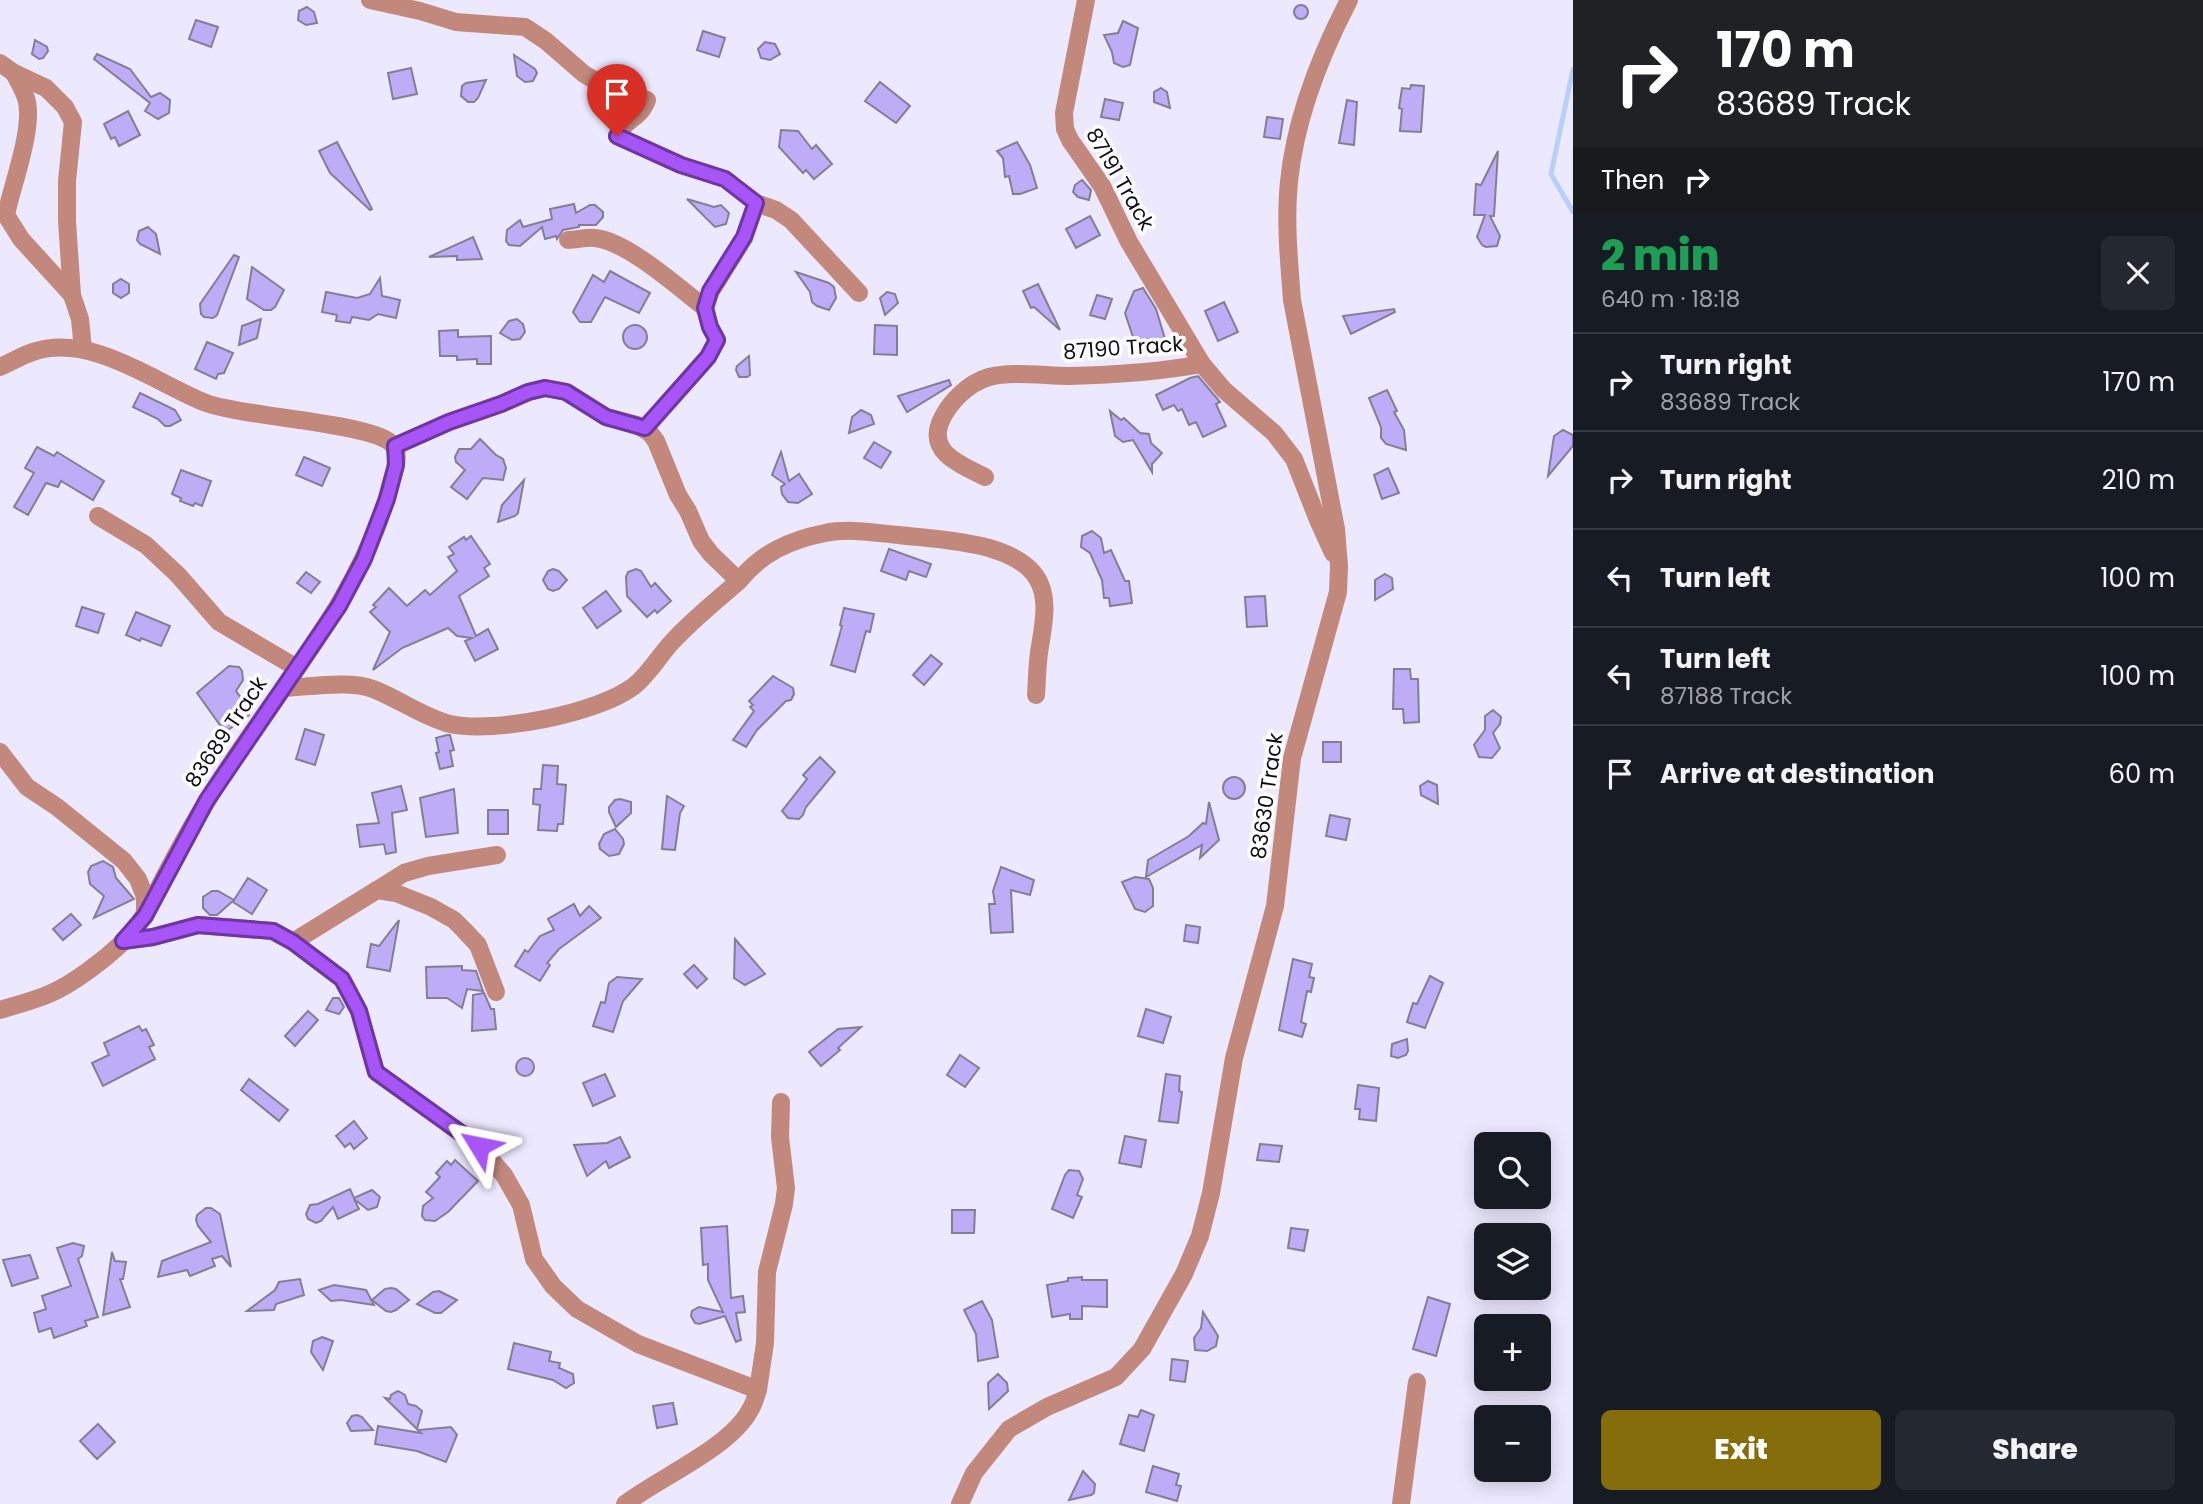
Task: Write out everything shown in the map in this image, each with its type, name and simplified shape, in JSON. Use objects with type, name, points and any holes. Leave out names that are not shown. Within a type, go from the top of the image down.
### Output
[{"type":"street","points":[[370,0],[456,22],[525,27],[546,41],[584,74],[601,84],[647,100],[642,112],[622,126],[617,136],[681,165],[725,179],[756,203],[776,210],[791,220],[859,293]]},
{"type":"street","name":"87191 Track","points":[[1086,0],[1063,113],[1065,129],[1102,186],[1129,242],[1202,364]]},
{"type":"street","name":"83630 Track","points":[[960,1504],[974,1473],[1009,1429],[1048,1407],[1115,1377],[1142,1349],[1184,1274],[1200,1236],[1211,1192],[1234,1058],[1275,906],[1292,758],[1338,592],[1336,529],[1292,300],[1288,230],[1289,184],[1294,145],[1306,102],[1349,0]]},
{"type":"street","points":[[7,68],[27,99],[22,153],[6,215],[22,239],[72,295]]},
{"type":"street","points":[[7,68],[46,88],[65,107],[73,121],[67,181],[67,221],[72,295],[80,319],[83,349]]},
{"type":"street","points":[[645,428],[708,357],[717,340],[705,308],[710,291],[744,237],[756,203]]},
{"type":"street","points":[[568,240],[596,238],[622,248],[649,264],[705,308]]},
{"type":"street","points":[[0,368],[36,351],[61,347],[83,349],[122,363],[210,404],[246,413],[363,430],[395,446],[528,392],[545,388],[566,392],[606,417],[645,428],[656,441],[701,541],[739,581]]},
{"type":"street","name":"87190 Track","points":[[985,477],[945,455],[937,431],[952,403],[974,383],[990,377],[1169,370],[1202,364],[1224,390],[1274,433],[1285,446],[1301,474],[1339,566]]},
{"type":"street","name":"83689 Track","points":[[0,1010],[50,994],[101,961],[145,916],[207,800],[339,606],[364,559],[390,489],[397,456],[395,446]]},
{"type":"street","points":[[98,516],[146,545],[178,575],[219,622],[297,668]]},
{"type":"street","points":[[283,688],[335,685],[371,687],[450,723],[476,726],[499,726],[562,715],[633,687],[693,619],[739,581],[751,566],[775,549],[839,531],[979,545],[1017,559],[1028,568],[1041,586],[1044,603],[1036,695]]},
{"type":"street","points":[[0,752],[27,787],[57,807],[124,861],[138,879],[145,897],[145,916]]},
{"type":"street","points":[[293,942],[404,873],[428,866],[497,855]]},
{"type":"street","points":[[377,890],[396,893],[454,920],[478,945],[496,992]]},
{"type":"street","points":[[123,941],[153,937],[198,925],[273,931],[293,942],[342,979],[359,1011],[376,1072],[479,1146],[504,1175],[521,1205],[534,1258],[561,1294],[577,1310],[638,1344],[758,1390]]},
{"type":"street","points":[[625,1504],[646,1488],[717,1445],[750,1412],[758,1390],[765,1353],[767,1272],[786,1188],[780,1137],[780,1102]]},
{"type":"street","points":[[1401,1504],[1417,1382]]},
{"type":"building","points":[[1298,5],[1304,5],[1308,12],[1304,19],[1298,19],[1294,15],[1294,9]]},
{"type":"building","points":[[307,7],[314,12],[317,23],[306,25],[298,20],[299,11]]},
{"type":"building","points":[[196,20],[218,27],[211,47],[189,39]]},
{"type":"building","points":[[1123,21],[1138,28],[1130,65],[1123,67],[1114,63],[1104,35],[1118,33]]},
{"type":"building","points":[[703,31],[725,38],[719,57],[697,50]]},
{"type":"building","points":[[35,40],[47,47],[48,51],[43,58],[39,59],[32,54]]},
{"type":"building","points":[[765,42],[775,44],[780,54],[770,60],[761,58],[758,49]]},
{"type":"building","points":[[97,54],[130,69],[151,97],[160,93],[170,100],[169,113],[158,119],[145,111],[150,103],[94,59]]},
{"type":"building","points":[[514,55],[535,69],[537,73],[533,81],[525,82],[517,76]]},
{"type":"building","points":[[411,68],[417,94],[393,99],[388,73]]},
{"type":"building","points":[[486,80],[474,102],[468,102],[461,96],[462,86],[466,83]]},
{"type":"building","points":[[880,82],[910,106],[896,123],[865,101]]},
{"type":"building","points":[[1411,85],[1424,86],[1421,132],[1400,131],[1402,88],[1410,89]]},
{"type":"building","points":[[1161,88],[1167,92],[1170,108],[1154,102],[1154,92]]},
{"type":"building","points":[[1105,99],[1123,103],[1119,120],[1101,117]]},
{"type":"building","points":[[1347,100],[1357,102],[1354,145],[1339,143]]},
{"type":"building","points":[[128,111],[140,135],[119,146],[115,137],[111,139],[104,124]]},
{"type":"building","points":[[1267,117],[1283,119],[1280,139],[1264,137]]},
{"type":"building","points":[[781,130],[798,131],[812,149],[816,145],[832,164],[814,179],[806,170],[803,173],[779,147]]},
{"type":"building","points":[[337,142],[372,209],[330,173],[319,151]]},
{"type":"building","points":[[1017,142],[1030,165],[1037,188],[1013,194],[1009,176],[1005,177],[1003,158],[997,151]]},
{"type":"building","points":[[1498,151],[1494,216],[1490,216],[1500,236],[1497,246],[1486,247],[1477,237],[1485,215],[1474,215],[1476,184],[1481,185]]},
{"type":"building","points":[[1082,180],[1091,190],[1089,200],[1078,197],[1073,192],[1075,185]]},
{"type":"building","points":[[687,199],[714,207],[721,205],[729,213],[726,224],[715,227]]},
{"type":"building","points":[[574,204],[576,213],[595,205],[603,212],[603,217],[596,225],[579,225],[563,230],[557,239],[556,236],[545,239],[542,227],[520,246],[509,245],[506,241],[507,230],[520,220],[523,227],[552,219],[550,209]]},
{"type":"building","points":[[1090,216],[1100,235],[1076,248],[1066,229]]},
{"type":"building","points":[[148,227],[156,234],[160,254],[137,240],[139,231]]},
{"type":"building","points":[[473,237],[482,259],[429,257]]},
{"type":"building","points":[[234,255],[239,257],[217,315],[213,318],[204,317],[200,304]]},
{"type":"building","points":[[252,267],[284,290],[271,310],[264,310],[247,299]]},
{"type":"building","points":[[610,271],[650,293],[639,313],[605,297],[591,322],[580,322],[573,312],[593,275],[604,282]]},
{"type":"building","points":[[796,272],[834,287],[836,298],[829,310],[812,302],[810,292]]},
{"type":"building","points":[[380,278],[382,296],[400,300],[396,318],[378,314],[369,320],[352,317],[350,323],[336,321],[337,315],[322,312],[326,292],[357,298],[370,294]]},
{"type":"building","points":[[121,279],[129,284],[129,293],[121,298],[113,293],[113,284]]},
{"type":"building","points":[[1038,284],[1060,330],[1034,307],[1031,308],[1023,291]]},
{"type":"building","points":[[1143,288],[1156,309],[1165,339],[1151,344],[1149,339],[1135,343],[1125,313],[1134,291]]},
{"type":"building","points":[[887,292],[895,294],[898,303],[885,315],[880,298]]},
{"type":"building","points":[[1097,295],[1112,299],[1105,319],[1090,315]]},
{"type":"building","points":[[1224,302],[1238,332],[1218,341],[1205,311]]},
{"type":"building","points":[[1394,309],[1395,312],[1351,334],[1343,316]]},
{"type":"building","points":[[261,319],[257,338],[239,345],[242,326]]},
{"type":"building","points":[[517,319],[523,324],[525,332],[520,339],[512,340],[500,333],[509,321]]},
{"type":"building","points":[[635,325],[643,329],[647,337],[643,345],[635,349],[627,345],[623,337],[627,329]]},
{"type":"building","points":[[875,325],[897,326],[897,355],[874,354]]},
{"type":"building","points":[[458,330],[458,337],[491,336],[491,364],[477,364],[477,359],[457,360],[457,356],[440,356],[439,331]]},
{"type":"building","points":[[207,342],[233,353],[224,373],[218,374],[216,379],[195,369]]},
{"type":"building","points":[[749,356],[750,375],[739,377],[737,366]]},
{"type":"building","points":[[1198,376],[1220,402],[1216,404],[1226,426],[1203,437],[1196,422],[1189,425],[1182,409],[1178,411],[1174,405],[1163,410],[1156,395]]},
{"type":"building","points":[[949,380],[951,385],[907,412],[898,396]]},
{"type":"building","points":[[1387,390],[1397,411],[1394,412],[1404,430],[1406,450],[1386,444],[1381,438],[1381,427],[1369,398]]},
{"type":"building","points":[[140,393],[175,410],[181,420],[165,426],[158,419],[133,407]]},
{"type":"building","points":[[861,410],[871,415],[874,424],[849,433],[852,417]]},
{"type":"building","points":[[1110,411],[1121,420],[1124,418],[1140,433],[1149,434],[1151,443],[1162,453],[1152,464],[1152,472],[1133,440],[1123,442],[1115,436]]},
{"type":"building","points":[[1563,430],[1573,435],[1573,446],[1548,476],[1554,436]]},
{"type":"building","points":[[480,439],[503,459],[506,468],[503,480],[483,478],[467,499],[451,487],[465,470],[456,462],[455,457],[459,449],[471,449]]},
{"type":"building","points":[[874,442],[891,452],[881,468],[864,458]]},
{"type":"building","points":[[37,447],[54,456],[57,452],[104,481],[93,500],[61,481],[58,487],[46,483],[28,515],[14,507],[34,473],[25,468]]},
{"type":"building","points":[[781,452],[789,481],[799,474],[812,494],[798,503],[788,502],[782,494],[781,487],[785,484],[772,475]]},
{"type":"building","points":[[304,457],[330,468],[322,486],[296,475]]},
{"type":"building","points":[[1388,468],[1399,493],[1382,499],[1374,475]]},
{"type":"building","points":[[181,470],[211,481],[202,506],[180,501],[181,498],[172,494]]},
{"type":"building","points":[[524,480],[518,513],[498,522],[502,505]]},
{"type":"building","points":[[1092,531],[1101,538],[1104,553],[1111,550],[1125,581],[1129,581],[1132,603],[1110,606],[1109,598],[1104,598],[1102,580],[1090,553],[1081,547],[1082,536]]},
{"type":"building","points":[[471,536],[490,564],[484,568],[489,576],[459,596],[476,636],[488,629],[498,649],[475,661],[465,641],[472,638],[457,636],[448,628],[402,648],[373,670],[390,632],[370,612],[376,607],[373,605],[389,588],[407,606],[425,590],[430,595],[457,571],[448,557],[454,554],[449,547],[464,537],[466,540]]},
{"type":"building","points":[[889,549],[931,564],[926,577],[909,571],[906,580],[881,571]]},
{"type":"building","points":[[636,569],[641,571],[651,587],[655,583],[671,601],[657,613],[655,610],[647,617],[627,596],[626,577],[628,572]]},
{"type":"building","points":[[548,571],[559,571],[567,580],[559,589],[553,591],[548,589],[543,580]]},
{"type":"building","points":[[306,572],[320,582],[311,593],[297,583]]},
{"type":"building","points":[[1385,574],[1392,578],[1393,589],[1375,600],[1375,580]]},
{"type":"building","points":[[606,591],[621,611],[597,628],[583,608]]},
{"type":"building","points":[[1265,596],[1267,626],[1247,627],[1245,597]]},
{"type":"building","points":[[82,607],[104,614],[98,633],[76,626]]},
{"type":"building","points":[[844,608],[874,614],[870,632],[866,631],[855,672],[831,665]]},
{"type":"building","points":[[136,612],[170,626],[161,646],[126,635]]},
{"type":"building","points":[[931,655],[942,664],[924,685],[913,675]]},
{"type":"building","points":[[229,666],[239,667],[242,671],[243,680],[236,691],[244,702],[241,705],[249,715],[225,732],[197,693]]},
{"type":"building","points":[[1394,669],[1410,669],[1411,679],[1418,679],[1419,722],[1404,723],[1403,709],[1393,709]]},
{"type":"building","points":[[773,676],[793,688],[794,694],[791,700],[786,701],[757,730],[746,747],[733,740],[754,711],[749,701]]},
{"type":"building","points":[[1493,710],[1501,717],[1500,724],[1493,733],[1500,748],[1492,758],[1479,757],[1474,745],[1485,730],[1485,716]]},
{"type":"building","points":[[305,729],[324,735],[315,765],[296,759]]},
{"type":"building","points":[[450,735],[454,750],[450,751],[453,766],[440,769],[436,738]]},
{"type":"building","points":[[1323,742],[1341,742],[1341,762],[1323,762]]},
{"type":"building","points":[[820,757],[835,772],[799,819],[788,818],[782,811],[807,779],[803,775]]},
{"type":"building","points":[[543,765],[558,766],[557,784],[566,785],[563,824],[558,824],[557,831],[538,830],[540,805],[533,804],[534,789],[541,789]]},
{"type":"building","points":[[1234,777],[1244,784],[1245,788],[1238,798],[1234,799],[1224,792],[1223,788],[1230,778]]},
{"type":"building","points":[[1428,781],[1437,785],[1438,804],[1421,795],[1420,786]]},
{"type":"building","points":[[401,786],[407,810],[392,813],[396,852],[386,854],[384,844],[360,847],[357,825],[379,823],[372,793]]},
{"type":"building","points":[[454,789],[458,833],[426,837],[420,798]]},
{"type":"building","points":[[667,796],[684,806],[680,813],[675,850],[662,849]]},
{"type":"building","points":[[615,800],[631,802],[631,813],[616,827],[609,807]]},
{"type":"building","points":[[1209,802],[1219,840],[1200,858],[1202,845],[1146,877],[1148,860],[1189,836],[1203,823],[1206,824]]},
{"type":"building","points":[[488,810],[508,810],[508,834],[488,834]]},
{"type":"building","points":[[1330,815],[1350,819],[1346,840],[1326,836]]},
{"type":"building","points":[[615,829],[624,844],[619,854],[609,856],[600,849],[599,844],[604,834]]},
{"type":"building","points":[[103,861],[113,867],[116,878],[134,899],[94,918],[104,896],[90,884],[88,872],[91,866]]},
{"type":"building","points":[[1001,867],[1034,880],[1030,895],[1011,890],[1013,932],[991,933],[989,904],[995,904],[993,891]]},
{"type":"building","points":[[1135,877],[1149,879],[1153,888],[1153,906],[1145,912],[1135,909],[1122,882]]},
{"type":"building","points":[[248,878],[267,890],[252,914],[233,902]]},
{"type":"building","points":[[212,891],[218,891],[234,900],[217,915],[210,915],[203,908],[203,897]]},
{"type":"building","points":[[574,904],[580,916],[589,906],[601,918],[559,949],[547,963],[550,965],[540,981],[515,966],[525,950],[528,952],[540,936],[554,930],[548,919]]},
{"type":"building","points":[[71,914],[81,925],[63,940],[53,929]]},
{"type":"building","points":[[399,920],[390,971],[367,967],[371,944],[379,946]]},
{"type":"building","points":[[1186,925],[1200,927],[1198,943],[1184,941]]},
{"type":"building","points":[[735,939],[765,974],[745,985],[734,978]]},
{"type":"building","points":[[1293,959],[1312,964],[1309,977],[1314,978],[1311,992],[1307,991],[1301,1022],[1306,1024],[1302,1037],[1279,1030]]},
{"type":"building","points":[[694,965],[707,979],[697,988],[684,974]]},
{"type":"building","points":[[462,966],[462,970],[476,971],[483,991],[467,989],[462,1008],[447,998],[427,998],[426,967]]},
{"type":"building","points":[[1430,976],[1443,983],[1425,1028],[1407,1022],[1413,1003],[1417,1004]]},
{"type":"building","points":[[617,977],[642,979],[623,1001],[613,1032],[593,1026],[601,1002],[605,1003],[609,983]]},
{"type":"building","points":[[484,993],[491,1009],[494,1009],[496,1029],[472,1031],[473,995]]},
{"type":"building","points":[[333,998],[339,998],[344,1007],[339,1014],[326,1010]]},
{"type":"building","points":[[1146,1009],[1171,1017],[1163,1043],[1138,1036]]},
{"type":"building","points":[[308,1011],[318,1020],[295,1046],[285,1036]]},
{"type":"building","points":[[139,1026],[142,1031],[146,1029],[154,1045],[149,1047],[155,1059],[103,1086],[92,1063],[109,1055],[104,1043]]},
{"type":"building","points":[[861,1027],[821,1066],[809,1052],[838,1029]]},
{"type":"building","points":[[1407,1039],[1406,1055],[1398,1058],[1391,1056],[1392,1044]]},
{"type":"building","points":[[960,1055],[979,1068],[965,1087],[947,1075]]},
{"type":"building","points":[[525,1058],[533,1063],[534,1067],[529,1075],[525,1076],[517,1071],[516,1067],[521,1059]]},
{"type":"building","points":[[605,1074],[615,1096],[593,1106],[583,1083]]},
{"type":"building","points":[[1166,1074],[1180,1076],[1179,1091],[1182,1092],[1178,1123],[1159,1121]]},
{"type":"building","points":[[249,1079],[288,1110],[279,1121],[241,1090]]},
{"type":"building","points":[[1358,1085],[1379,1088],[1376,1121],[1359,1119],[1360,1109],[1355,1109]]},
{"type":"building","points":[[354,1121],[367,1138],[354,1149],[350,1143],[345,1147],[336,1136]]},
{"type":"building","points":[[1125,1136],[1146,1140],[1141,1167],[1119,1163]]},
{"type":"building","points":[[620,1137],[630,1157],[609,1168],[606,1161],[587,1176],[574,1145],[607,1143]]},
{"type":"building","points":[[1260,1144],[1282,1146],[1279,1162],[1257,1160]]},
{"type":"building","points":[[455,1160],[478,1181],[448,1212],[435,1221],[425,1220],[422,1216],[423,1206],[433,1198],[426,1192],[440,1177],[436,1173],[447,1161],[451,1165]]},
{"type":"building","points":[[1069,1170],[1079,1171],[1083,1179],[1077,1195],[1082,1197],[1073,1218],[1052,1209]]},
{"type":"building","points":[[350,1189],[354,1198],[372,1190],[380,1197],[377,1207],[368,1210],[354,1199],[359,1209],[338,1219],[333,1207],[321,1221],[316,1223],[308,1219],[306,1214],[310,1205]]},
{"type":"building","points":[[206,1208],[220,1214],[231,1267],[222,1256],[212,1259],[215,1266],[190,1276],[187,1270],[158,1277],[162,1261],[211,1242],[196,1220],[197,1215]]},
{"type":"building","points":[[952,1210],[975,1210],[974,1233],[952,1233]]},
{"type":"building","points":[[727,1226],[731,1298],[743,1296],[745,1312],[736,1313],[741,1340],[736,1342],[725,1316],[699,1324],[695,1323],[691,1316],[692,1311],[699,1307],[723,1312],[708,1280],[708,1264],[703,1265],[701,1228]]},
{"type":"building","points":[[1291,1228],[1308,1230],[1304,1251],[1288,1248]]},
{"type":"building","points":[[73,1243],[84,1246],[82,1256],[78,1259],[98,1317],[85,1321],[87,1326],[54,1338],[51,1328],[39,1332],[34,1313],[46,1309],[42,1296],[71,1286],[57,1248]]},
{"type":"building","points":[[112,1252],[115,1261],[126,1262],[123,1279],[120,1279],[130,1307],[103,1315]]},
{"type":"building","points":[[30,1255],[38,1278],[12,1286],[3,1260]]},
{"type":"building","points":[[1082,1277],[1082,1280],[1107,1280],[1107,1307],[1082,1306],[1082,1319],[1070,1319],[1070,1314],[1052,1317],[1047,1285],[1068,1281],[1068,1278]]},
{"type":"building","points":[[300,1279],[304,1295],[276,1304],[274,1310],[247,1311],[275,1290],[279,1282]]},
{"type":"building","points":[[334,1285],[366,1290],[374,1305],[331,1301],[319,1290]]},
{"type":"building","points":[[391,1288],[409,1300],[391,1312],[372,1300],[385,1289]]},
{"type":"building","points":[[439,1291],[457,1300],[441,1313],[435,1313],[417,1304],[433,1292]]},
{"type":"building","points":[[1428,1297],[1450,1304],[1436,1356],[1413,1349]]},
{"type":"building","points":[[982,1301],[992,1320],[998,1357],[978,1361],[976,1334],[964,1310]]},
{"type":"building","points":[[1203,1312],[1218,1336],[1216,1346],[1207,1351],[1195,1350],[1194,1338],[1201,1328]]},
{"type":"building","points":[[322,1337],[333,1341],[323,1370],[311,1352],[313,1341]]},
{"type":"building","points":[[514,1343],[551,1352],[549,1361],[560,1363],[559,1368],[573,1374],[574,1383],[566,1388],[553,1380],[508,1369]]},
{"type":"building","points":[[1172,1359],[1188,1361],[1185,1382],[1170,1380]]},
{"type":"building","points":[[998,1374],[1007,1383],[1008,1391],[989,1409],[988,1383]]},
{"type":"building","points":[[398,1391],[405,1395],[408,1404],[422,1411],[417,1429],[385,1398],[390,1399],[391,1395]]},
{"type":"building","points":[[673,1403],[677,1424],[657,1428],[653,1406]]},
{"type":"building","points":[[1141,1410],[1154,1415],[1144,1451],[1120,1444],[1129,1415],[1138,1417]]},
{"type":"building","points":[[357,1415],[373,1430],[351,1431],[347,1423],[352,1416]]},
{"type":"building","points":[[98,1424],[115,1442],[97,1459],[80,1441]]},
{"type":"building","points":[[378,1426],[421,1433],[418,1430],[451,1427],[457,1435],[446,1462],[417,1451],[375,1444]]},
{"type":"building","points":[[1153,1466],[1179,1474],[1176,1485],[1181,1486],[1177,1501],[1146,1492]]},
{"type":"building","points":[[1083,1471],[1095,1484],[1094,1493],[1069,1500]]},
{"type":"waterway","points":[[1573,69],[1551,174],[1573,212]]},
{"type":"route","points":[[479,1146],[376,1072],[359,1011],[342,979],[293,942],[273,931],[198,925],[153,937],[123,941],[145,916],[207,800],[339,606],[364,559],[387,499],[396,465],[395,446],[449,422],[545,388],[559,389],[606,417],[645,428],[708,357],[717,340],[705,308],[710,291],[744,237],[756,203],[725,179],[681,165],[617,136]]}]
